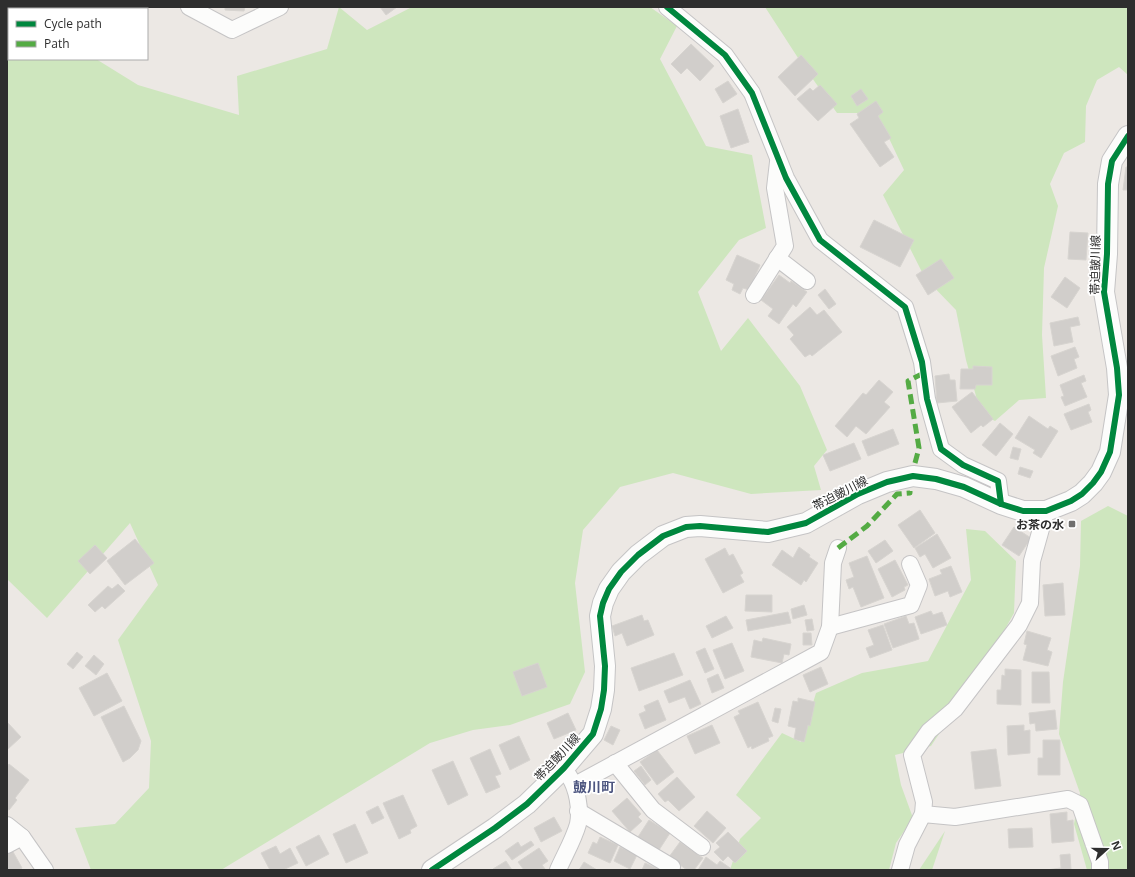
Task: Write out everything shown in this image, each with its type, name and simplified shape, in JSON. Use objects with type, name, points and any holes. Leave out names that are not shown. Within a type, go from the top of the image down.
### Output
[{"type":"street","points":[[194,9],[232,30],[280,7]]},
{"type":"street","points":[[667,7],[725,55],[752,93],[786,178],[820,240],[905,307],[922,362],[926,399],[941,449],[963,466],[998,481],[1001,504]]},
{"type":"street","name":"帯迫皷川線","points":[[432,870],[495,828],[527,804],[564,768],[593,734],[601,709],[605,666],[600,616],[603,602],[609,589],[621,572],[638,555],[662,536],[674,530],[693,526],[768,532],[806,523],[858,494],[887,482],[913,476],[936,479],[964,488],[1001,504],[1023,511],[1046,510],[1071,501],[1082,494],[1101,472],[1110,452],[1119,395],[1117,368],[1104,292],[1108,184],[1112,161],[1128,136]]},
{"type":"street","points":[[754,295],[785,246],[775,188],[778,159]]},
{"type":"street","points":[[777,258],[807,281]]},
{"type":"street","points":[[900,870],[907,845],[923,814],[924,802],[912,755],[928,731],[955,709],[1019,624],[1030,603],[1032,561],[1046,510]]},
{"type":"street","points":[[575,785],[821,652],[830,627],[833,563],[838,548]]},
{"type":"street","points":[[830,627],[911,605],[920,585],[910,564]]},
{"type":"street","points":[[616,763],[653,810],[702,848]]},
{"type":"street","points":[[558,870],[578,824],[575,785],[564,768]]},
{"type":"street","points":[[923,814],[955,817],[1068,800],[1080,805],[1100,862],[1100,870]]},
{"type":"street","points":[[578,811],[672,867]]},
{"type":"street","points":[[7,825],[22,837],[45,870]]},
{"type":"street","points":[[7,845],[22,837]]},
{"type":"green space","points":[[7,7],[40,8],[8,8],[8,60],[98,60],[138,85],[239,115],[237,76],[327,49],[339,7],[367,30],[412,7],[650,7],[677,26],[660,59],[706,146],[752,155],[766,228],[739,240],[698,292],[721,351],[748,318],[800,386],[827,450],[814,466],[821,490],[751,494],[673,473],[620,487],[583,530],[575,583],[585,672],[570,704],[510,725],[473,730],[430,743],[221,870],[91,870],[75,828],[115,824],[149,788],[151,741],[118,640],[158,585],[130,523],[47,618],[7,579]]},
{"type":"green space","points":[[765,7],[1128,7],[1128,75],[1119,67],[1097,80],[1086,106],[1085,142],[1064,153],[1050,184],[1058,206],[1044,268],[1042,335],[1046,398],[1019,400],[995,421],[981,414],[966,360],[956,310],[925,278],[883,195],[904,170],[886,132],[862,113],[837,113],[800,61]]},
{"type":"green space","points":[[1108,506],[1128,516],[1128,870],[1087,870],[1074,824],[1080,793],[1059,734],[1063,682],[1080,566],[1081,521]]},
{"type":"green space","points":[[966,529],[985,531],[1016,561],[1014,613],[985,665],[931,746],[895,755],[901,785],[913,818],[896,843],[889,870],[730,870],[740,839],[761,818],[736,795],[782,733],[801,742],[816,693],[862,673],[928,661],[971,580]]},
{"type":"green space","points":[[945,831],[932,870],[919,870]]},
{"type":"building","points":[[225,7],[245,7],[244,11],[225,10]]},
{"type":"building","points":[[380,7],[397,7],[386,15]]},
{"type":"building","points":[[691,44],[714,66],[700,81],[687,68],[681,74],[671,64]]},
{"type":"building","points":[[801,55],[818,74],[795,96],[778,77]]},
{"type":"building","points":[[728,81],[737,94],[723,103],[715,89]]},
{"type":"building","points":[[820,85],[837,104],[818,121],[797,99],[810,88],[813,91]]},
{"type":"building","points":[[861,89],[868,99],[857,106],[851,96]]},
{"type":"building","points":[[876,101],[883,112],[878,116],[891,138],[884,142],[894,157],[880,167],[850,124],[859,118],[857,114]]},
{"type":"building","points":[[738,109],[749,142],[731,148],[720,116]]},
{"type":"building","points":[[1126,167],[1128,167],[1128,190],[1123,190]]},
{"type":"building","points":[[874,220],[914,240],[900,267],[860,247]]},
{"type":"building","points":[[1070,232],[1088,233],[1086,260],[1068,259]]},
{"type":"building","points":[[737,255],[760,265],[749,290],[743,288],[740,294],[732,290],[734,284],[726,280]]},
{"type":"building","points":[[941,259],[954,278],[928,295],[916,275]]},
{"type":"building","points":[[779,275],[807,292],[796,307],[793,304],[779,324],[768,316],[773,309],[761,300]]},
{"type":"building","points":[[1065,277],[1080,288],[1067,308],[1051,297]]},
{"type":"building","points":[[825,289],[836,304],[829,309],[818,295]]},
{"type":"building","points":[[810,307],[817,315],[824,310],[842,332],[812,356],[810,354],[805,357],[790,339],[794,335],[787,327]]},
{"type":"building","points":[[1078,317],[1080,325],[1070,327],[1073,342],[1054,346],[1050,323]]},
{"type":"building","points":[[1075,347],[1079,357],[1074,359],[1077,368],[1058,376],[1051,356]]},
{"type":"building","points":[[973,366],[992,367],[992,385],[976,385],[975,389],[960,389],[961,369],[973,369]]},
{"type":"building","points":[[949,374],[950,380],[955,380],[957,401],[937,403],[935,376]]},
{"type":"building","points":[[1084,375],[1086,381],[1081,383],[1087,397],[1065,406],[1061,397],[1064,396],[1060,385]]},
{"type":"building","points":[[879,380],[893,392],[884,402],[890,407],[866,434],[856,426],[847,437],[835,426],[863,393],[866,395]]},
{"type":"building","points":[[972,392],[993,419],[983,427],[981,425],[971,433],[952,407]]},
{"type":"building","points":[[1089,404],[1091,410],[1088,412],[1092,422],[1071,430],[1064,414]]},
{"type":"building","points":[[1029,416],[1048,429],[1050,426],[1058,431],[1041,458],[1033,453],[1035,450],[1015,438]]},
{"type":"building","points":[[1000,423],[1013,434],[996,456],[982,445]]},
{"type":"building","points":[[893,429],[899,444],[868,456],[862,441]]},
{"type":"building","points":[[854,443],[861,459],[830,471],[823,455]]},
{"type":"building","points":[[1013,447],[1021,449],[1018,460],[1010,458]]},
{"type":"building","points":[[1020,467],[1033,471],[1030,478],[1018,474]]},
{"type":"building","points":[[920,510],[935,533],[914,548],[898,525]]},
{"type":"building","points":[[1014,527],[1031,538],[1019,556],[1002,545]]},
{"type":"building","points":[[937,534],[951,558],[933,568],[925,554],[920,557],[915,548]]},
{"type":"building","points":[[135,539],[154,563],[125,585],[107,561]]},
{"type":"building","points":[[885,540],[893,551],[876,563],[868,551]]},
{"type":"building","points":[[95,545],[107,558],[90,574],[78,561]]},
{"type":"building","points":[[799,547],[810,555],[809,557],[818,563],[806,582],[804,580],[801,585],[772,565],[782,550],[793,558]]},
{"type":"building","points":[[725,548],[729,556],[733,554],[743,573],[740,575],[744,582],[723,593],[705,559]]},
{"type":"building","points":[[867,556],[884,598],[861,607],[853,587],[849,589],[846,580],[854,577],[849,563]]},
{"type":"building","points":[[895,560],[908,585],[904,587],[905,590],[892,597],[878,569]]},
{"type":"building","points":[[951,566],[962,592],[950,597],[948,591],[935,596],[929,579],[942,574],[940,570]]},
{"type":"building","points":[[1063,583],[1065,615],[1045,616],[1043,585]]},
{"type":"building","points":[[118,584],[125,591],[105,609],[102,606],[95,612],[88,605],[108,586],[112,589]]},
{"type":"building","points":[[746,595],[772,595],[772,612],[745,611]]},
{"type":"building","points":[[804,605],[807,615],[793,619],[791,609]]},
{"type":"building","points":[[931,611],[933,615],[942,612],[947,625],[921,634],[915,617]]},
{"type":"building","points":[[788,612],[791,623],[748,631],[746,620]]},
{"type":"building","points":[[642,615],[644,621],[648,620],[654,635],[627,646],[622,633],[615,636],[612,626]]},
{"type":"building","points":[[726,616],[733,628],[712,638],[706,626]]},
{"type":"building","points":[[906,616],[909,624],[914,623],[919,639],[893,648],[884,624]]},
{"type":"building","points":[[812,619],[814,630],[807,631],[805,620]]},
{"type":"building","points":[[883,625],[892,650],[870,658],[866,648],[874,645],[868,630]]},
{"type":"building","points":[[1027,631],[1051,638],[1047,650],[1052,652],[1048,666],[1023,660],[1027,645],[1024,644]]},
{"type":"building","points":[[803,633],[811,633],[812,645],[803,645]]},
{"type":"building","points":[[763,638],[791,644],[789,655],[784,654],[782,663],[751,657],[754,640],[762,642]]},
{"type":"building","points":[[732,643],[744,671],[725,679],[713,650]]},
{"type":"building","points":[[705,648],[714,669],[705,673],[696,652]]},
{"type":"building","points":[[77,652],[83,657],[73,669],[67,664]]},
{"type":"building","points":[[674,653],[683,675],[639,691],[631,668]]},
{"type":"building","points":[[94,655],[104,664],[96,675],[85,666]]},
{"type":"building","points":[[538,663],[547,687],[522,696],[513,672]]},
{"type":"building","points":[[821,667],[828,684],[810,692],[803,675]]},
{"type":"building","points":[[1005,669],[1021,670],[1021,705],[997,704],[997,690],[1001,690],[1002,675],[1005,676]]},
{"type":"building","points":[[1032,672],[1049,672],[1050,703],[1032,703]]},
{"type":"building","points":[[107,673],[122,701],[94,716],[79,688]]},
{"type":"building","points":[[718,674],[724,688],[712,693],[707,679]]},
{"type":"building","points":[[690,680],[701,704],[690,709],[685,697],[669,703],[664,691]]},
{"type":"building","points":[[798,698],[815,702],[810,726],[808,725],[804,742],[794,739],[796,728],[788,726],[793,701],[798,702]]},
{"type":"building","points":[[658,700],[666,720],[645,729],[639,714],[646,711],[644,706]]},
{"type":"building","points":[[758,702],[773,736],[768,738],[769,741],[752,749],[751,746],[748,748],[734,717],[740,714],[738,711]]},
{"type":"building","points":[[124,706],[141,741],[138,750],[130,758],[123,762],[101,717]]},
{"type":"building","points":[[775,708],[781,709],[778,723],[772,721]]},
{"type":"building","points":[[1055,710],[1057,729],[1036,731],[1035,723],[1030,724],[1029,713]]},
{"type":"building","points":[[568,713],[576,730],[554,739],[547,723]]},
{"type":"building","points":[[7,722],[21,737],[8,749],[7,748]]},
{"type":"building","points":[[712,725],[720,743],[695,754],[687,736]]},
{"type":"building","points":[[1024,725],[1024,731],[1030,730],[1030,753],[1008,755],[1007,726]]},
{"type":"building","points":[[611,726],[620,730],[613,745],[604,740]]},
{"type":"building","points":[[519,736],[530,760],[510,770],[499,745]]},
{"type":"building","points":[[1043,740],[1060,740],[1060,775],[1038,775],[1038,758],[1043,758]]},
{"type":"building","points":[[490,749],[501,774],[495,776],[500,787],[486,793],[470,758]]},
{"type":"building","points":[[996,749],[1001,786],[975,789],[971,752]]},
{"type":"building","points":[[657,750],[674,772],[657,785],[640,762]]},
{"type":"building","points":[[453,761],[468,795],[448,805],[432,770]]},
{"type":"building","points":[[9,764],[29,780],[15,798],[17,800],[9,810],[7,809],[7,767]]},
{"type":"building","points":[[641,766],[651,780],[645,785],[634,771]]},
{"type":"building","points":[[677,777],[695,797],[679,811],[668,800],[665,802],[658,794]]},
{"type":"building","points":[[403,795],[417,826],[410,830],[411,833],[399,839],[383,803]]},
{"type":"building","points":[[627,798],[641,814],[638,817],[642,821],[630,832],[612,811]]},
{"type":"building","points":[[378,806],[384,818],[372,824],[366,812]]},
{"type":"building","points":[[707,811],[726,828],[713,843],[694,826]]},
{"type":"building","points":[[1067,812],[1067,821],[1073,820],[1074,841],[1052,843],[1050,814]]},
{"type":"building","points":[[554,817],[562,831],[541,842],[534,828]]},
{"type":"building","points":[[649,820],[670,833],[659,850],[638,837]]},
{"type":"building","points":[[355,824],[368,853],[346,863],[333,834]]},
{"type":"building","points":[[1032,828],[1033,847],[1009,848],[1008,829]]},
{"type":"building","points":[[728,832],[747,851],[735,863],[728,856],[723,861],[714,852],[720,847],[716,843]]},
{"type":"building","points":[[319,835],[329,854],[306,866],[296,847]]},
{"type":"building","points":[[600,837],[618,845],[610,863],[588,853],[593,842],[597,844]]},
{"type":"building","points":[[531,841],[534,845],[512,860],[505,851],[518,842],[521,847]]},
{"type":"building","points":[[680,842],[703,858],[694,870],[687,870],[669,857]]},
{"type":"building","points":[[276,846],[280,854],[290,848],[298,863],[283,870],[270,870],[261,853]]},
{"type":"building","points":[[620,847],[637,855],[630,869],[614,861]]},
{"type":"building","points":[[539,848],[548,861],[542,865],[545,869],[524,870],[518,862]]},
{"type":"building","points":[[12,850],[22,868],[18,870],[7,870],[7,853]]},
{"type":"building","points":[[1070,854],[1071,870],[1046,870],[1061,868],[1060,855]]},
{"type":"building","points":[[706,857],[717,865],[720,861],[733,870],[698,870]]},
{"type":"building","points":[[506,861],[512,870],[493,870],[493,869]]},
{"type":"building","points":[[584,862],[597,870],[579,870]]},
{"type":"building","points":[[645,863],[661,870],[642,870]]},
{"type":"marked path","points":[[915,463],[919,448],[908,381],[924,373]]},
{"type":"marked path","points":[[838,548],[867,526],[897,494],[910,493],[910,491]]},
{"type":"cycle path","points":[[667,7],[725,55],[752,93],[786,178],[820,240],[905,307],[922,362],[927,399],[941,449],[963,465],[998,481],[1001,504]]},
{"type":"cycle path","points":[[432,870],[495,828],[527,804],[564,768],[593,734],[601,709],[604,690],[605,666],[600,616],[603,603],[609,589],[621,572],[638,555],[663,536],[686,527],[700,526],[768,532],[806,523],[858,494],[887,482],[913,476],[936,479],[964,487],[1001,504],[1023,511],[1046,511],[1071,501],[1082,494],[1093,483],[1101,472],[1110,452],[1119,395],[1117,368],[1104,292],[1107,254],[1108,184],[1112,161],[1128,136]]},
{"type":"place","name":"お茶の水","points":[[1072,524]]},
{"type":"district","name":"皷川町","points":[[594,786]]}]
